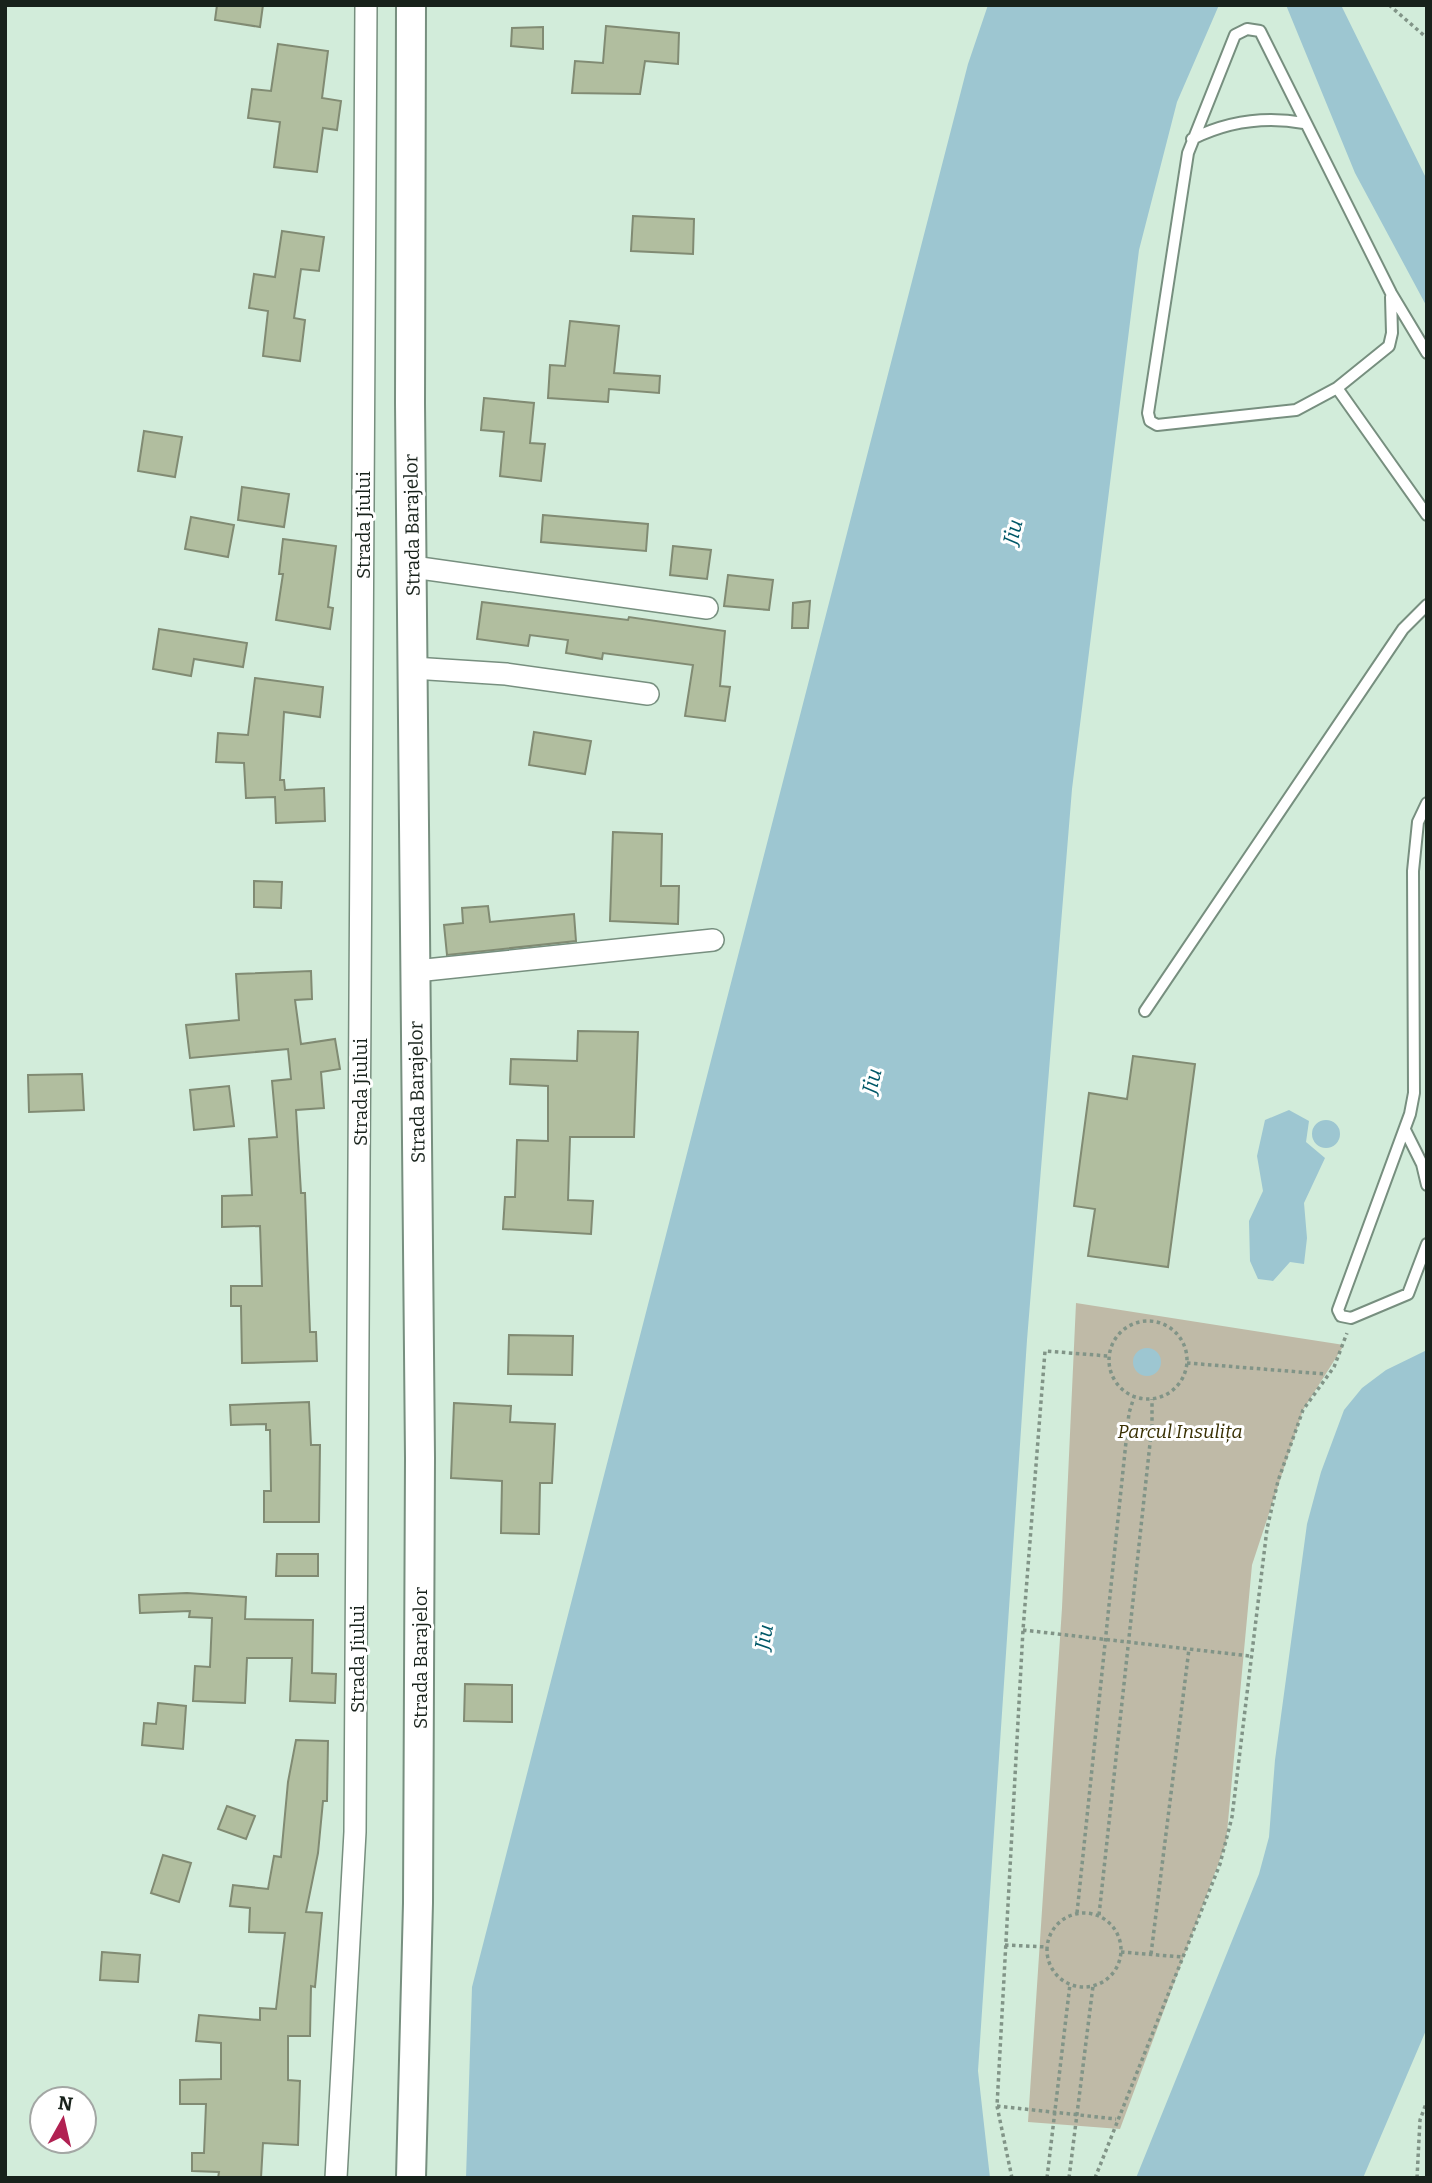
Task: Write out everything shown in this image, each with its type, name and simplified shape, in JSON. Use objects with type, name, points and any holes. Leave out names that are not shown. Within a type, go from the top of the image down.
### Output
[{"type":"main road","name":"Strada Barajelor","points":[[411,5],[410,403],[421,1458],[419,1761],[411,2178]]},
{"type":"street","name":"Strada Jiului","points":[[336,2178],[355,1832],[366,5]]},
{"type":"street","points":[[413,567],[707,608]]},
{"type":"street","points":[[413,668],[506,674],[648,694]]},
{"type":"street","points":[[416,971],[713,940]]},
{"type":"lane","points":[[1391,293],[1392,333],[1389,346],[1337,388],[1296,410],[1157,425],[1150,421],[1148,413],[1192,139],[1235,35],[1247,29],[1260,31],[1391,293],[1427,354]]},
{"type":"lane","points":[[1192,139],[1215,127],[1235,123],[1280,119],[1304,123]]},
{"type":"lane","points":[[1337,388],[1427,515]]},
{"type":"lane","points":[[1145,1011],[1404,629],[1427,605]]},
{"type":"lane","points":[[1427,803],[1418,822],[1413,871],[1415,1093],[1405,1130],[1338,1310],[1341,1316],[1351,1318],[1408,1294],[1427,1244]]},
{"type":"lane","points":[[1405,1130],[1422,1164],[1427,1185]]},
{"type":"path","points":[[1389,5],[1427,38]]},
{"type":"path","points":[[1095,2178],[1226,1843],[1267,1529],[1278,1481],[1303,1410],[1343,1345],[1351,1318]]},
{"type":"path","points":[[1143,1321],[1156,1322],[1178,1336],[1185,1347],[1186,1363],[1180,1383],[1170,1392],[1152,1399],[1134,1397],[1114,1381],[1108,1356],[1120,1333],[1143,1321]]},
{"type":"path","points":[[1012,2178],[997,2106],[1023,1630],[1045,1351],[1108,1356]]},
{"type":"path","points":[[1186,1363],[1314,1376],[1327,1374]]},
{"type":"path","points":[[1077,1913],[1129,1413],[1134,1397]]},
{"type":"path","points":[[1099,1915],[1153,1412],[1152,1399]]},
{"type":"path","points":[[1023,1630],[1250,1656]]},
{"type":"path","points":[[1151,1954],[1189,1650]]},
{"type":"path","points":[[1077,1913],[1099,1915],[1118,1934],[1121,1952],[1113,1973],[1093,1986],[1070,1984],[1052,1970],[1046,1947],[1056,1925],[1077,1913]]},
{"type":"path","points":[[1005,1945],[1046,1947]]},
{"type":"path","points":[[1121,1952],[1182,1957]]},
{"type":"path","points":[[1047,2178],[1070,1984]]},
{"type":"path","points":[[1069,2178],[1093,1986]]},
{"type":"path","points":[[1417,2178],[1420,2120],[1427,2102]]},
{"type":"path","points":[[997,2106],[1116,2119]]},
{"type":"green space","name":"Parcul Insulița","points":[[1076,1303],[1344,1345],[1303,1410],[1252,1565],[1226,1843],[1120,2129],[1028,2122],[1062,1608]]},
{"type":"water","name":"Jiu","points":[[988,5],[1219,5],[1177,102],[1139,250],[1072,789],[1027,1340],[978,2071],[990,2178],[466,2178],[472,1987],[968,64]]},
{"type":"water","points":[[1286,5],[1341,5],[1427,180],[1427,307],[1355,173]]},
{"type":"water","points":[[1289,1110],[1309,1121],[1306,1142],[1325,1158],[1304,1203],[1307,1238],[1304,1264],[1290,1262],[1273,1281],[1258,1279],[1250,1261],[1249,1221],[1263,1191],[1257,1156],[1265,1120]]},
{"type":"water","points":[[1326,1120],[1336,1124],[1340,1134],[1336,1144],[1326,1148],[1316,1144],[1312,1134],[1316,1124]]},
{"type":"water","points":[[1147,1348],[1157,1352],[1161,1362],[1157,1372],[1147,1376],[1137,1372],[1133,1362],[1137,1352]]},
{"type":"water","points":[[1427,1350],[1427,2028],[1363,2178],[1136,2178],[1259,1874],[1269,1837],[1275,1760],[1307,1524],[1321,1472],[1344,1410],[1362,1388],[1386,1370]]},
{"type":"building","points":[[217,5],[263,5],[260,27],[215,20]]},
{"type":"building","points":[[606,26],[679,33],[678,64],[645,61],[640,94],[572,93],[575,61],[603,63]]},
{"type":"building","points":[[543,27],[543,49],[511,46],[512,28]]},
{"type":"building","points":[[278,44],[328,51],[322,98],[341,101],[337,130],[323,128],[317,172],[274,167],[280,122],[248,118],[252,89],[271,91]]},
{"type":"building","points":[[633,216],[694,219],[693,254],[631,251]]},
{"type":"building","points":[[282,231],[324,237],[319,271],[301,269],[294,318],[305,320],[300,361],[263,356],[268,311],[249,308],[254,274],[275,277]]},
{"type":"building","points":[[570,321],[619,326],[614,373],[660,376],[659,393],[609,389],[608,402],[548,398],[550,365],[565,366]]},
{"type":"building","points":[[484,398],[534,403],[530,443],[545,444],[541,481],[500,476],[504,432],[481,430]]},
{"type":"building","points":[[144,431],[182,437],[175,477],[138,471]]},
{"type":"building","points":[[242,487],[289,494],[284,527],[238,520]]},
{"type":"building","points":[[543,515],[648,524],[646,551],[541,542]]},
{"type":"building","points":[[191,517],[234,525],[228,557],[185,549]]},
{"type":"building","points":[[283,539],[336,546],[328,607],[333,608],[330,629],[276,620],[283,574],[279,574]]},
{"type":"building","points":[[673,546],[711,550],[707,579],[670,575]]},
{"type":"building","points":[[728,575],[773,580],[769,610],[724,606]]},
{"type":"building","points":[[810,601],[808,628],[792,628],[793,603]]},
{"type":"building","points":[[482,602],[628,620],[629,617],[725,631],[720,686],[730,687],[725,721],[685,716],[693,665],[603,653],[602,659],[566,653],[568,640],[530,635],[528,646],[477,639]]},
{"type":"building","points":[[159,629],[247,643],[243,667],[194,659],[191,676],[153,669]]},
{"type":"building","points":[[255,678],[323,687],[320,717],[284,712],[280,780],[284,780],[285,790],[324,788],[325,821],[276,823],[275,797],[246,798],[244,763],[216,762],[218,733],[248,735]]},
{"type":"building","points":[[534,732],[591,741],[585,774],[529,765]]},
{"type":"building","points":[[613,832],[662,834],[661,886],[679,886],[678,924],[610,921]]},
{"type":"building","points":[[254,881],[282,882],[281,908],[254,907]]},
{"type":"building","points":[[488,906],[490,922],[574,914],[576,941],[447,955],[444,925],[463,923],[462,908]]},
{"type":"building","points":[[311,971],[312,999],[295,1000],[301,1044],[335,1039],[340,1069],[321,1072],[324,1108],[296,1110],[301,1193],[305,1193],[310,1332],[316,1332],[317,1361],[242,1363],[241,1306],[231,1306],[231,1286],[262,1286],[260,1226],[222,1227],[222,1196],[252,1195],[249,1139],[277,1137],[272,1081],[291,1079],[288,1049],[190,1058],[186,1025],[239,1020],[236,974]]},
{"type":"building","points":[[578,1031],[638,1032],[634,1137],[570,1137],[568,1200],[593,1201],[591,1234],[503,1229],[505,1197],[515,1197],[517,1140],[548,1141],[548,1086],[510,1084],[511,1059],[577,1061]]},
{"type":"building","points":[[1133,1056],[1195,1064],[1168,1267],[1088,1256],[1095,1209],[1074,1206],[1089,1093],[1127,1099]]},
{"type":"building","points":[[82,1074],[84,1110],[29,1112],[28,1075]]},
{"type":"building","points":[[229,1086],[234,1126],[194,1130],[190,1090]]},
{"type":"building","points":[[509,1335],[573,1336],[572,1375],[508,1374]]},
{"type":"building","points":[[309,1402],[311,1445],[320,1445],[319,1522],[264,1522],[264,1491],[271,1491],[270,1430],[266,1430],[266,1424],[231,1425],[230,1405]]},
{"type":"building","points":[[454,1403],[511,1406],[510,1422],[555,1424],[552,1483],[540,1483],[539,1534],[501,1533],[502,1481],[451,1478]]},
{"type":"building","points":[[277,1554],[318,1554],[318,1576],[276,1576]]},
{"type":"building","points":[[187,1593],[246,1597],[245,1619],[313,1620],[312,1673],[336,1674],[335,1703],[290,1701],[292,1658],[247,1658],[245,1703],[193,1701],[195,1666],[210,1667],[212,1618],[189,1617],[190,1611],[140,1613],[139,1595]]},
{"type":"building","points":[[465,1684],[512,1685],[512,1722],[464,1721]]},
{"type":"building","points":[[158,1703],[186,1706],[183,1749],[142,1745],[144,1723],[156,1724]]},
{"type":"building","points":[[296,1740],[328,1741],[327,1801],[323,1801],[318,1853],[306,1912],[322,1913],[315,1987],[311,1986],[310,2036],[288,2036],[288,2080],[300,2081],[298,2145],[263,2143],[261,2178],[218,2178],[219,2172],[192,2171],[192,2153],[204,2153],[206,2104],[180,2104],[180,2080],[221,2079],[221,2043],[196,2041],[199,2015],[260,2020],[260,2008],[276,2009],[285,1933],[249,1932],[250,1908],[230,1906],[233,1885],[268,1889],[274,1856],[281,1857],[288,1782]]},
{"type":"building","points":[[227,1806],[255,1816],[246,1839],[218,1829]]},
{"type":"building","points":[[163,1855],[191,1863],[179,1902],[151,1893]]},
{"type":"building","points":[[102,1952],[140,1955],[138,1982],[100,1980]]}]
